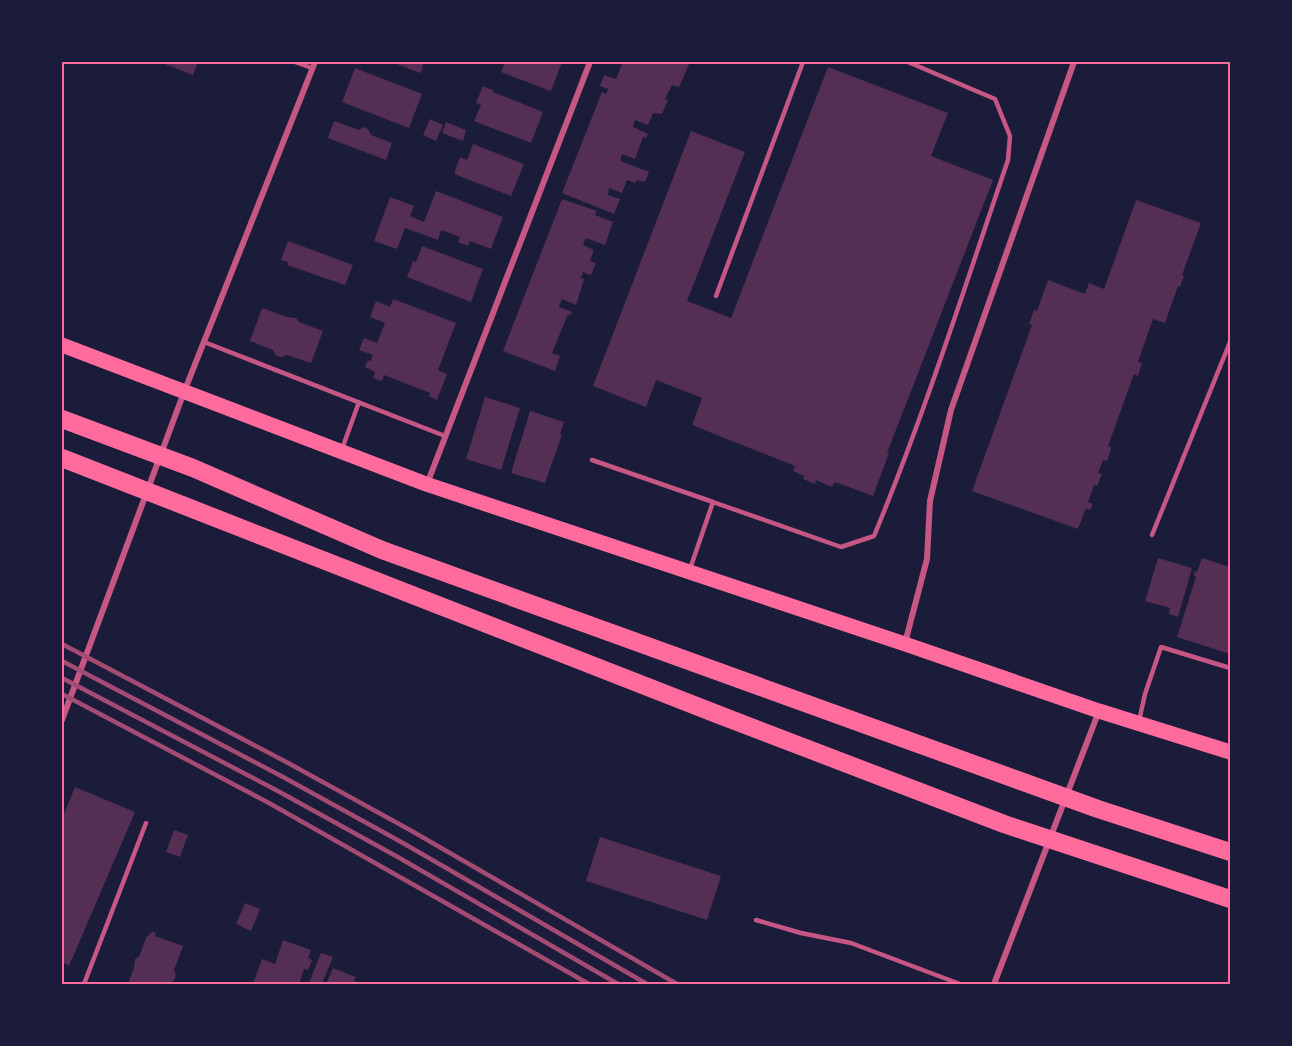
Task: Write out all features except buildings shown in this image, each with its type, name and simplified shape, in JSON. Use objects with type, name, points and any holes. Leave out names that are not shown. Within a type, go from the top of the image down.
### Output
[{"type":"highway","points":[[62,419],[194,468],[382,550],[1098,809],[1230,852]]},
{"type":"highway","points":[[62,458],[733,721],[1004,824],[1230,900]]},
{"type":"main road","points":[[62,345],[426,484],[1100,711],[1230,752]]},
{"type":"street","points":[[426,484],[590,62]]},
{"type":"street","points":[[905,644],[927,559],[930,501],[951,410],[1074,62]]},
{"type":"street","points":[[62,720],[184,392],[314,65]]},
{"type":"street","points":[[994,984],[1100,711]]},
{"type":"lane","points":[[295,62],[314,65]]},
{"type":"lane","points":[[716,296],[803,62]]},
{"type":"lane","points":[[592,460],[841,547],[874,536],[894,489],[949,335],[1008,160],[1010,136],[995,99],[908,62]]},
{"type":"lane","points":[[204,342],[445,436]]},
{"type":"lane","points":[[1152,535],[1230,342]]},
{"type":"lane","points":[[341,452],[359,402]]},
{"type":"lane","points":[[689,572],[713,502]]},
{"type":"lane","points":[[1139,724],[1145,694],[1161,647],[1230,668]]},
{"type":"lane","points":[[84,984],[146,823]]},
{"type":"lane","points":[[756,920],[801,933],[851,943],[960,984]]},
{"type":"railway","points":[[62,644],[410,830],[677,984]]},
{"type":"railway","points":[[62,661],[403,843],[647,984]]},
{"type":"railway","points":[[62,678],[276,790],[396,856],[618,984]]},
{"type":"railway","points":[[62,694],[269,803],[589,984]]}]
